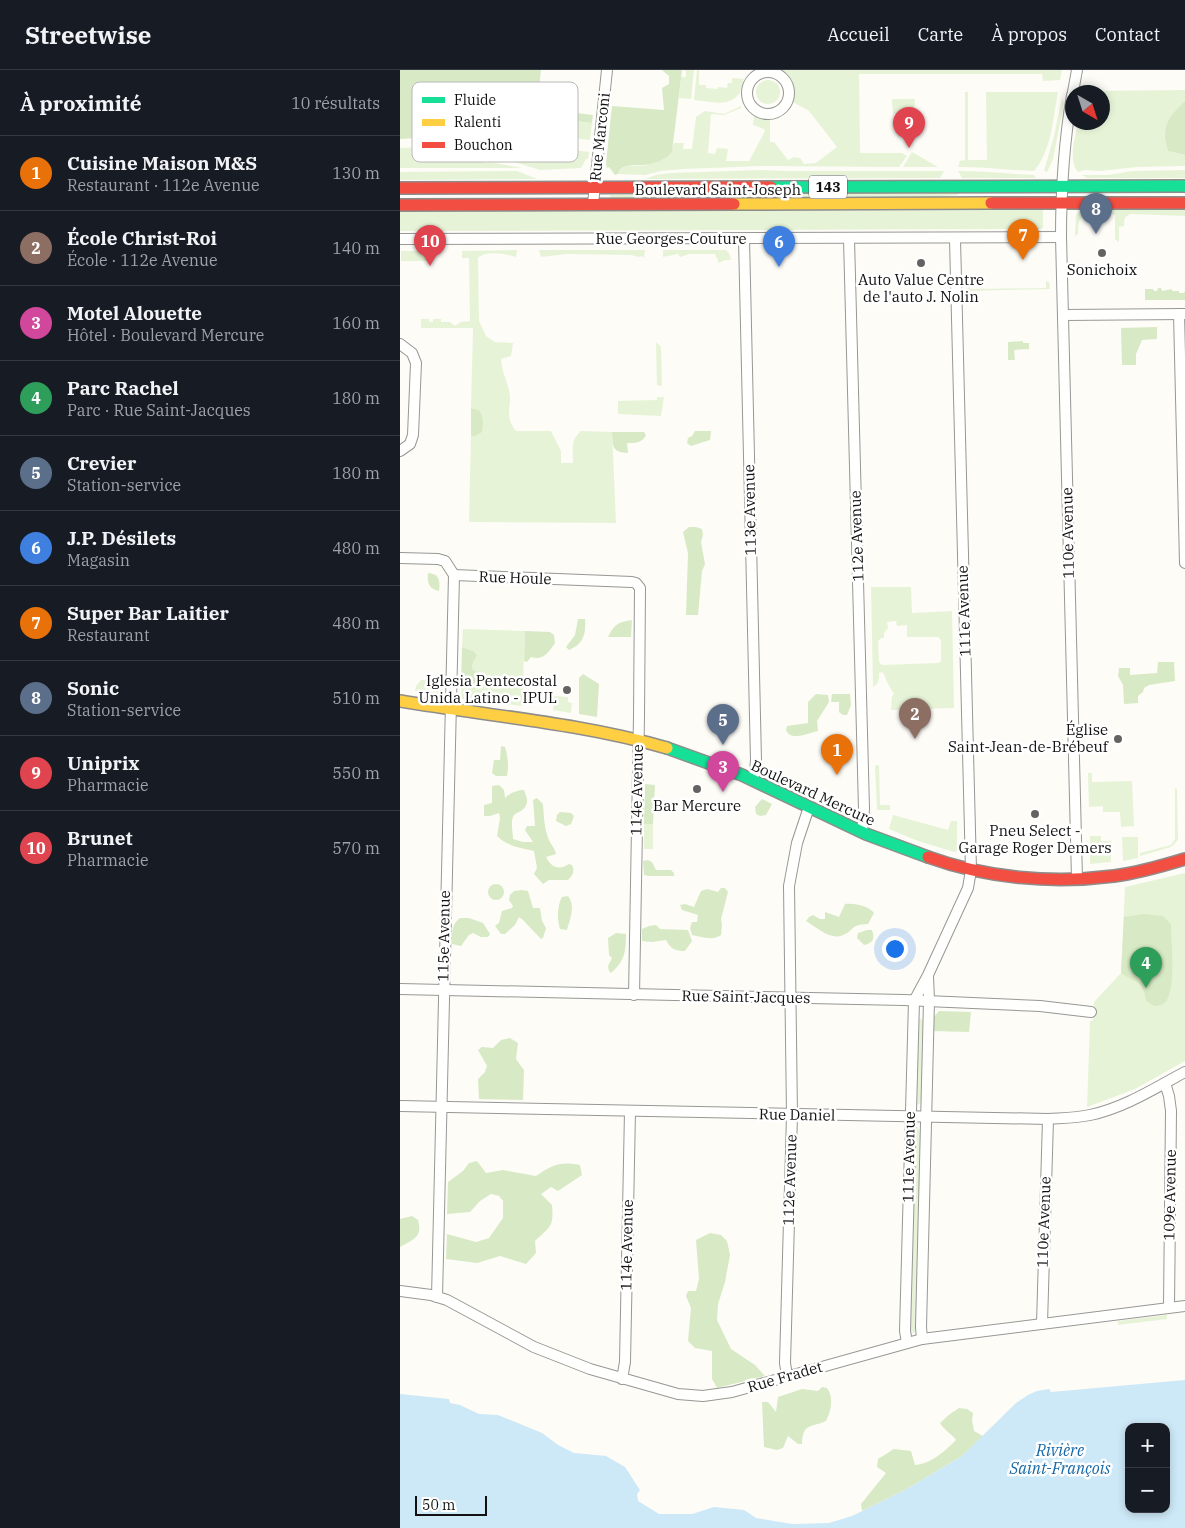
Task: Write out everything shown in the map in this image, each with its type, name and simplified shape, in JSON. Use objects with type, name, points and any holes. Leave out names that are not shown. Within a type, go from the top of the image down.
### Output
[{"type":"main road","name":"Boulevard Saint-Joseph","points":[[400,188],[1185,186]]},
{"type":"main road","name":"Boulevard Saint-Joseph","points":[[400,205],[1185,203]]},
{"type":"main road","name":"Boulevard Mercure","points":[[400,702],[578,727],[638,740],[700,759],[752,780],[862,832],[919,855],[970,870],[1036,879],[1077,879],[1115,876],[1185,859]]},
{"type":"street","name":"Rue Marconi","points":[[593,204],[607,70]]},
{"type":"street","name":"110e Avenue","points":[[1074,85],[1077,70]]},
{"type":"street","points":[[770,71],[782,77],[789,90],[788,97],[782,108],[769,114],[753,107],[748,99],[747,92],[750,82],[757,75],[770,71]]},
{"type":"street","name":"110e Avenue","points":[[1066,130],[1061,203],[1061,238],[1077,879]]},
{"type":"street","name":"Rue Georges-Couture","points":[[400,239],[1061,238]]},
{"type":"street","name":"113e Avenue","points":[[744,239],[756,760],[752,780]]},
{"type":"street","name":"112e Avenue","points":[[849,239],[864,809],[862,832]]},
{"type":"street","name":"111e Avenue","points":[[907,1343],[905,1331],[914,1000],[928,975],[968,888],[970,870],[955,239]]},
{"type":"street","points":[[1063,315],[1182,314],[1185,563]]},
{"type":"street","points":[[400,344],[412,353],[416,363],[413,435],[410,444],[400,451]]},
{"type":"street","points":[[400,558],[438,559],[445,561],[454,575]]},
{"type":"street","name":"Rue Houle","points":[[454,575],[632,582],[638,585]]},
{"type":"street","name":"115e Avenue","points":[[437,1297],[454,575]]},
{"type":"street","name":"114e Avenue","points":[[634,995],[640,592],[638,585]]},
{"type":"street","name":"112e Avenue","points":[[787,1376],[785,1363],[792,1115],[789,904],[791,872],[797,843],[809,807]]},
{"type":"street","name":"111e Avenue","points":[[922,1339],[928,975]]},
{"type":"street","name":"Rue Saint-Jacques","points":[[400,989],[914,1000],[1040,1006],[1091,1012]]},
{"type":"street","name":"Rue Daniel","points":[[400,1106],[1048,1119],[1081,1117],[1103,1112],[1136,1098],[1185,1072]]},
{"type":"street","name":"109e Avenue","points":[[1164,1083],[1169,1096],[1171,1111],[1168,1308]]},
{"type":"street","name":"114e Avenue","points":[[622,1379],[625,1362],[630,1110]]},
{"type":"street","name":"110e Avenue","points":[[1042,1324],[1048,1119]]},
{"type":"street","name":"Rue Fradet","points":[[400,1291],[437,1297],[542,1350],[583,1367],[670,1392],[702,1396],[732,1392],[922,1339],[1185,1306]]},
{"type":"green space","points":[[400,70],[541,70],[540,82],[412,82],[412,138],[400,139]]},
{"type":"green space","points":[[662,70],[682,70],[672,152],[655,163],[624,167],[615,175],[609,167],[607,168],[606,163],[612,106],[664,110],[662,88],[669,84],[669,76]]},
{"type":"green space","points":[[682,70],[694,70],[691,99],[679,98],[681,77],[686,77],[686,71]]},
{"type":"green space","points":[[697,70],[699,70],[699,85],[706,85],[706,88],[727,88],[728,83],[732,83],[732,78],[744,79],[739,94],[735,98],[724,102],[694,100]]},
{"type":"green space","points":[[783,70],[1062,70],[1060,80],[1043,81],[1042,74],[859,74],[860,153],[902,153],[907,156],[899,167],[761,166],[684,169],[661,171],[645,175],[618,174],[627,166],[646,165],[673,147],[674,143],[684,143],[683,149],[692,149],[696,117],[705,111],[724,114],[741,106],[741,108],[724,115],[711,114],[708,153],[715,154],[717,148],[728,149],[726,161],[749,161],[765,131],[753,125],[754,116],[770,119],[770,142],[774,142],[788,160],[794,157],[800,158],[804,164],[816,163],[837,147],[809,111],[793,102],[793,85]]},
{"type":"green space","points":[[768,80],[773,81],[779,87],[779,97],[773,103],[768,104],[763,103],[757,97],[756,92],[757,87],[763,81]]},
{"type":"green space","points":[[1185,90],[1185,101],[1174,112],[1167,123],[1165,135],[1168,151],[1185,155],[1185,166],[1137,167],[1078,172],[1073,161],[1076,130],[1110,130],[1110,91]]},
{"type":"green space","points":[[965,92],[968,92],[968,160],[987,160],[986,92],[1058,92],[1048,144],[1040,163],[1034,171],[958,167],[960,161],[965,160]]},
{"type":"green space","points":[[1062,97],[1064,103],[1053,159],[1047,172],[1044,171]]},
{"type":"green space","points":[[892,99],[915,99],[914,114],[893,114]]},
{"type":"green space","points":[[1185,101],[1185,155],[1168,151],[1165,129],[1174,112]]},
{"type":"green space","points":[[578,113],[593,115],[592,123],[578,121]]},
{"type":"green space","points":[[578,121],[592,123],[590,140],[578,139]]},
{"type":"green space","points":[[412,147],[412,162],[489,162],[522,168],[400,168],[400,148]]},
{"type":"green space","points":[[578,151],[589,152],[588,159],[586,159],[581,168],[540,170],[514,162],[578,162]]},
{"type":"green space","points":[[912,152],[938,167],[903,167]]},
{"type":"green space","points":[[760,170],[944,171],[940,178],[645,179],[670,173]]},
{"type":"green space","points":[[1185,170],[1185,178],[1087,178],[1082,175],[1108,175],[1132,171]]},
{"type":"green space","points":[[517,171],[537,179],[400,180],[400,172]]},
{"type":"green space","points":[[958,171],[1034,175],[1036,178],[962,178]]},
{"type":"green space","points":[[958,192],[958,195],[917,198],[611,198],[610,195]]},
{"type":"green space","points":[[1185,208],[1185,216],[1131,214],[1125,218],[1124,226],[1119,227],[1119,242],[1115,239],[1115,215],[1112,214],[1111,210]]},
{"type":"green space","points":[[1081,209],[1097,209],[1094,214],[1080,219],[1078,234],[1075,236],[1076,215]]},
{"type":"green space","points":[[1043,210],[1043,228],[1040,229],[439,231],[435,226],[423,227],[423,231],[400,231],[400,211]]},
{"type":"green space","points":[[517,250],[516,257],[491,253],[478,258],[479,321],[486,336],[495,342],[513,343],[511,356],[501,359],[510,395],[510,420],[516,431],[551,431],[561,451],[561,463],[573,463],[575,438],[581,431],[612,432],[616,523],[469,522],[471,436],[475,436],[479,410],[471,408],[473,328],[421,328],[421,319],[429,319],[429,322],[433,322],[433,319],[441,319],[441,322],[450,322],[455,326],[461,322],[470,321],[469,258],[462,258],[462,251]]},
{"type":"green space","points":[[539,250],[645,250],[644,258],[631,255],[567,254],[541,257]]},
{"type":"green space","points":[[663,250],[726,250],[731,260],[719,263],[715,254],[690,254],[680,257],[678,254],[663,257]]},
{"type":"green space","points":[[401,251],[428,251],[428,261],[401,261]]},
{"type":"green space","points":[[1046,281],[1049,282],[1050,289],[967,291],[966,283],[969,283],[970,289],[1046,288]]},
{"type":"green space","points":[[1158,288],[1161,288],[1162,291],[1172,289],[1172,291],[1179,291],[1179,293],[1184,293],[1185,291],[1185,300],[1145,300],[1145,289],[1157,291]]},
{"type":"green space","points":[[1157,327],[1157,339],[1142,340],[1136,354],[1136,365],[1122,365],[1121,328]]},
{"type":"green space","points":[[1023,341],[1023,343],[1029,343],[1029,349],[1014,350],[1015,360],[1008,360],[1008,342]]},
{"type":"green space","points":[[656,342],[661,347],[662,386],[657,385]]},
{"type":"green space","points":[[657,397],[664,397],[661,416],[618,414],[618,401],[657,400]]},
{"type":"green space","points":[[471,408],[479,410],[483,423],[482,432],[475,436],[471,436]]},
{"type":"green space","points":[[695,431],[711,431],[710,440],[691,446],[687,443],[688,438]]},
{"type":"green space","points":[[612,432],[644,432],[646,435],[643,440],[627,443],[628,453],[616,450]]},
{"type":"green space","points":[[689,527],[702,529],[703,535],[701,542],[705,564],[702,571],[698,615],[686,615],[688,553],[683,532]]},
{"type":"green space","points":[[428,573],[437,576],[439,591],[429,585]]},
{"type":"green space","points":[[871,587],[911,587],[912,613],[952,611],[954,708],[891,710],[892,696],[894,694],[883,672],[879,673],[878,683],[873,687]],"holes":[[[896,621],[897,626],[907,625],[907,637],[938,637],[941,640],[941,661],[938,663],[882,665],[879,662],[878,641],[884,638],[884,633],[888,628],[887,622]]]},
{"type":"green space","points":[[578,619],[585,619],[583,638],[578,645],[569,650],[566,647],[575,635]]},
{"type":"green space","points":[[632,620],[631,637],[608,637],[617,624]]},
{"type":"green space","points":[[463,629],[525,631],[522,706],[462,699],[461,687],[468,688],[478,672],[473,670],[472,665],[475,660],[473,651],[462,647]]},
{"type":"green space","points":[[525,631],[550,632],[554,635],[555,643],[542,657],[531,657],[527,662],[524,661]]},
{"type":"green space","points":[[462,647],[473,651],[477,655],[472,665],[473,670],[478,672],[482,680],[475,689],[461,687]]},
{"type":"green space","points":[[1158,662],[1174,662],[1175,681],[1149,685],[1138,696],[1138,703],[1124,704],[1123,685],[1118,676],[1119,668],[1130,668],[1130,675],[1157,673]]},
{"type":"green space","points":[[583,674],[599,684],[597,717],[579,714],[579,678]]},
{"type":"green space","points":[[421,680],[439,680],[440,695],[415,691],[416,686]]},
{"type":"green space","points":[[816,694],[828,695],[829,702],[817,721],[818,731],[800,736],[788,734],[787,726],[808,723],[808,702]]},
{"type":"green space","points":[[832,694],[850,694],[851,705],[847,715],[839,712],[839,702],[831,702]]},
{"type":"green space","points":[[554,696],[568,697],[568,702],[572,703],[571,713],[553,710]]},
{"type":"green space","points":[[501,746],[505,747],[507,754],[507,776],[496,776],[492,773],[494,760],[500,760]]},
{"type":"green space","points":[[879,765],[880,805],[890,805],[890,810],[877,810],[875,766]]},
{"type":"green space","points":[[1088,773],[1092,773],[1092,782],[1132,781],[1134,826],[1121,827],[1120,812],[1103,812],[1103,806],[1089,807]]},
{"type":"green space","points":[[645,784],[655,785],[653,824],[644,824]]},
{"type":"green space","points":[[499,785],[504,790],[505,798],[521,790],[524,790],[526,796],[526,806],[513,817],[513,839],[533,842],[525,830],[527,826],[535,826],[533,800],[537,798],[543,804],[546,831],[556,854],[546,857],[556,867],[572,865],[573,873],[568,880],[549,880],[543,884],[534,874],[537,868],[534,851],[509,844],[497,836],[499,813],[484,816],[484,805],[492,803],[492,786]]},
{"type":"green space","points":[[1175,788],[1177,789],[1178,840],[1171,847],[1140,856],[1140,853],[1171,845],[1175,839]]},
{"type":"green space","points":[[762,799],[772,804],[766,815],[760,816],[756,814],[755,807]]},
{"type":"green space","points":[[560,812],[571,813],[574,816],[571,824],[566,826],[556,821],[557,815]]},
{"type":"green space","points":[[893,815],[948,830],[951,821],[957,821],[957,851],[954,852],[918,841],[889,829]]},
{"type":"green space","points":[[644,824],[653,824],[653,849],[644,849]]},
{"type":"green space","points":[[1090,836],[1101,836],[1101,841],[1111,841],[1111,862],[1090,864]]},
{"type":"green space","points":[[1122,837],[1138,837],[1138,858],[1123,861]]},
{"type":"green space","points":[[648,860],[652,862],[656,870],[671,870],[674,876],[644,875],[643,861]]},
{"type":"green space","points":[[1185,873],[1185,1061],[1135,1089],[1087,1107],[1090,1021],[1093,1021],[1094,1002],[1121,973],[1125,887]]},
{"type":"green space","points":[[493,884],[499,884],[504,889],[502,898],[493,900],[488,895],[488,889]]},
{"type":"green space","points":[[721,888],[725,888],[728,892],[721,919],[721,935],[711,938],[692,935],[690,928],[692,922],[697,922],[698,915],[682,910],[680,905],[685,904],[694,907],[701,891],[707,889],[718,892]]},
{"type":"green space","points":[[514,891],[528,891],[533,908],[540,908],[542,921],[546,928],[541,939],[519,917],[515,925],[505,934],[501,934],[495,926],[499,923],[502,911],[513,906],[509,900],[510,895]]},
{"type":"green space","points":[[568,896],[572,908],[567,930],[560,929],[558,913],[562,897]]},
{"type":"green space","points":[[845,904],[861,905],[869,908],[874,913],[868,924],[857,925],[843,935],[834,936],[806,921],[813,915],[820,919],[825,919],[825,912],[839,917]]},
{"type":"green space","points":[[1144,914],[1163,916],[1171,924],[1172,963],[1170,993],[1167,1000],[1158,1006],[1154,1006],[1146,1001],[1141,985],[1121,973],[1124,917]]},
{"type":"green space","points":[[460,918],[469,918],[483,923],[490,934],[488,937],[481,937],[473,933],[469,935],[461,946],[452,944],[454,926]]},
{"type":"green space","points":[[656,925],[660,929],[688,930],[692,941],[685,951],[679,951],[670,946],[666,940],[642,941],[642,929]]},
{"type":"green space","points":[[872,930],[873,938],[871,942],[864,945],[857,938],[858,933]]},
{"type":"green space","points":[[616,933],[626,934],[626,946],[622,960],[611,973],[608,966],[612,958],[609,955],[608,938]]},
{"type":"green space","points":[[939,1011],[971,1012],[969,1032],[932,1031],[933,1018]]},
{"type":"green space","points":[[920,1018],[924,1022],[921,1102],[918,1105],[915,1101],[918,1019]]},
{"type":"green space","points":[[510,1038],[518,1043],[516,1059],[524,1070],[523,1100],[479,1099],[478,1079],[485,1072],[487,1066],[478,1050],[482,1047],[493,1048],[501,1040]]},
{"type":"green space","points":[[917,1126],[920,1132],[920,1147],[917,1330],[913,1333],[910,1328],[915,1127]]},
{"type":"green space","points":[[477,1161],[486,1173],[503,1170],[536,1176],[556,1165],[567,1163],[580,1165],[582,1175],[558,1191],[551,1187],[541,1194],[552,1205],[552,1218],[550,1226],[535,1241],[536,1253],[526,1264],[500,1256],[477,1263],[446,1259],[447,1234],[476,1242],[489,1238],[503,1218],[503,1201],[499,1196],[491,1194],[480,1201],[470,1212],[447,1214],[448,1182],[463,1171],[469,1163]]},
{"type":"green space","points":[[412,1216],[418,1220],[418,1234],[413,1240],[400,1247],[400,1219]]},
{"type":"green space","points":[[710,1233],[721,1235],[727,1241],[730,1255],[725,1282],[718,1304],[717,1320],[731,1349],[755,1365],[765,1376],[717,1388],[712,1379],[712,1351],[695,1348],[688,1341],[691,1308],[686,1296],[688,1291],[696,1291],[699,1279],[696,1240]]},
{"type":"green space","points":[[1167,1315],[1167,1319],[1118,1325],[1118,1321]]},
{"type":"green space","points":[[822,1387],[827,1388],[831,1400],[826,1421],[808,1427],[804,1433],[802,1444],[798,1444],[788,1436],[783,1448],[777,1450],[764,1447],[762,1402],[768,1402],[776,1412],[778,1397],[802,1389],[818,1391]]},
{"type":"green space","points":[[959,1408],[967,1409],[973,1413],[974,1431],[983,1436],[962,1456],[907,1489],[862,1511],[861,1504],[886,1473],[877,1467],[878,1459],[894,1449],[911,1451],[915,1465],[927,1462],[937,1456],[956,1440],[940,1423]]},
{"type":"water","name":"Rivière Saint-François","points":[[1185,1380],[1185,1528],[400,1528],[400,1394],[449,1399],[450,1403],[460,1405],[479,1414],[498,1415],[542,1433],[558,1445],[574,1453],[606,1456],[625,1467],[640,1490],[637,1494],[638,1501],[659,1514],[692,1514],[714,1507],[744,1510],[756,1518],[792,1524],[829,1523],[852,1516],[907,1489],[962,1456],[1016,1403],[1037,1391],[1049,1389],[1051,1392]]},
{"type":"traffic: fast","points":[[771,187],[1185,186]]},
{"type":"traffic: fast","points":[[667,748],[742,775],[866,834],[928,857]]},
{"type":"traffic: slow","points":[[734,204],[991,203]]},
{"type":"traffic: slow","points":[[400,701],[568,726],[634,739],[667,748]]},
{"type":"traffic: jam","points":[[400,188],[771,187]]},
{"type":"traffic: jam","points":[[991,203],[1185,203]]},
{"type":"traffic: jam","points":[[400,205],[734,204]]},
{"type":"traffic: jam","points":[[928,857],[973,870],[1043,879],[1123,875],[1185,859]]},
{"type":"place","name":"Uniprix","points":[[909,148]]},
{"type":"place","name":"Sonic","points":[[1096,234]]},
{"type":"place","name":"Sonichoix","points":[[1102,253]]},
{"type":"place","name":"Super Bar Laitier","points":[[1023,260]]},
{"type":"place","name":"Auto Value Centre de l'auto J. Nolin","points":[[921,263]]},
{"type":"place","name":"Brunet","points":[[430,266]]},
{"type":"place","name":"J.P. Désilets","points":[[779,267]]},
{"type":"place","name":"Iglesia Pentecostal Unida Latino - IPUL","points":[[567,690]]},
{"type":"place","name":"École Christ-Roi","points":[[915,739]]},
{"type":"place","name":"Église Saint-Jean-de-Brébeuf","points":[[1118,739]]},
{"type":"place","name":"Crevier","points":[[723,745]]},
{"type":"place","name":"Cuisine Maison M&S","points":[[837,775]]},
{"type":"place","name":"Bar Mercure","points":[[697,789]]},
{"type":"place","name":"Motel Alouette","points":[[723,792]]},
{"type":"place","name":"Pneu Select - Garage Roger Demers","points":[[1035,814]]},
{"type":"place","name":"Parc Rachel","points":[[1146,988]]}]
